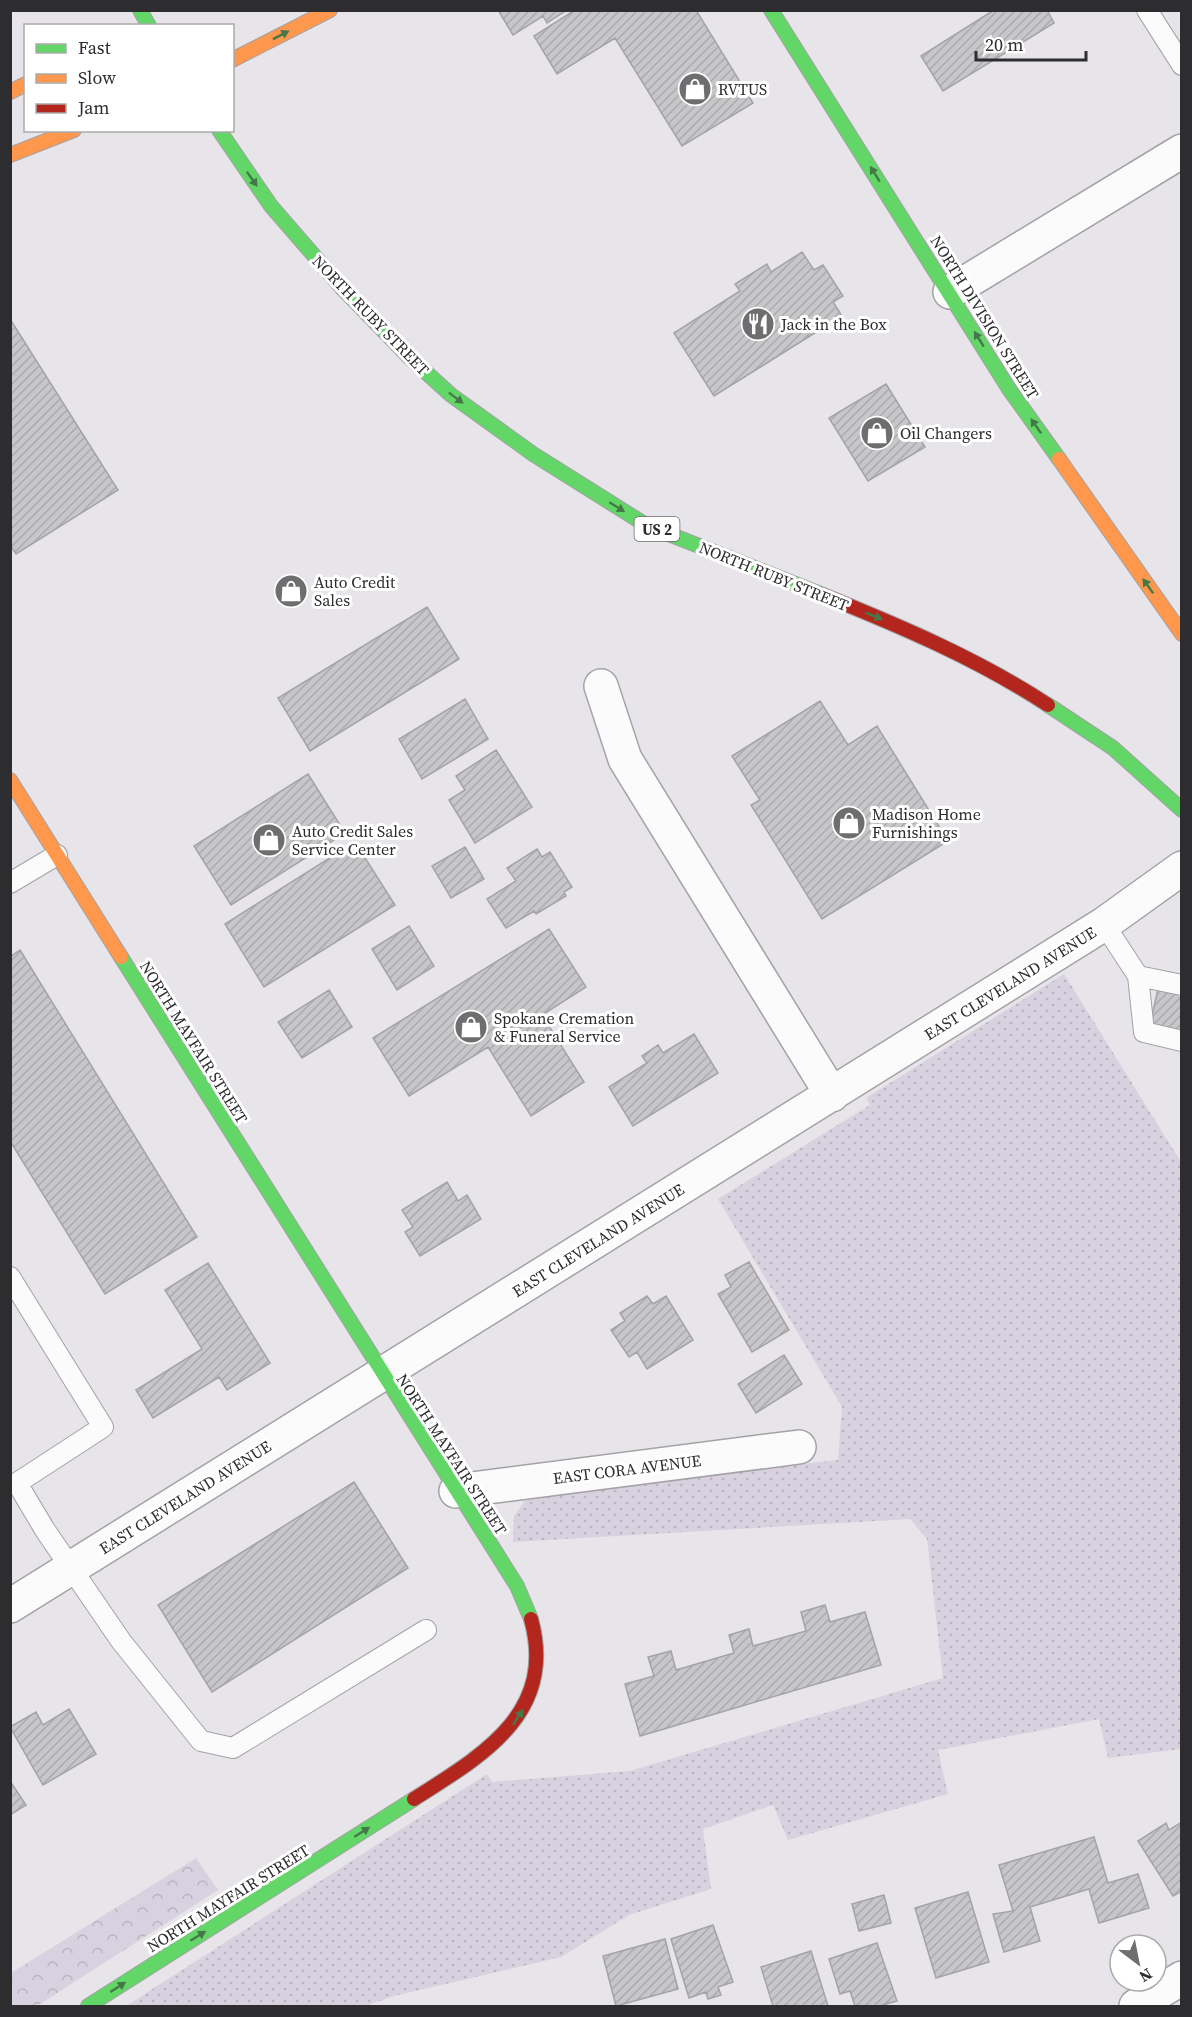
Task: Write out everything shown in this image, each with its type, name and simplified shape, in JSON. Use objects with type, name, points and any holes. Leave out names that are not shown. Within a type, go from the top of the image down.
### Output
[{"type":"main road","points":[[142,20],[162,10]]},
{"type":"main road","points":[[234,59],[330,10]]},
{"type":"main road","name":"NORTH DIVISION STREET","points":[[771,10],[1009,389],[1182,634]]},
{"type":"main road","points":[[10,92],[24,85]]},
{"type":"main road","points":[[10,155],[69,132]]},
{"type":"main road","name":"NORTH RUBY STREET","points":[[220,132],[271,206],[343,289],[407,355],[451,395],[524,447],[646,525],[890,622],[1010,680],[1113,748],[1182,810]]},
{"type":"main road","name":"NORTH MAYFAIR STREET","points":[[10,780],[517,1586],[537,1630],[539,1654],[535,1683],[527,1704],[512,1726],[496,1743],[472,1762],[88,2007]]},
{"type":"street","points":[[950,292],[1182,151]]},
{"type":"street","points":[[601,686],[625,759],[832,1095]]},
{"type":"street","name":"EAST CLEVELAND AVENUE","points":[[10,1606],[1104,924],[1182,868]]},
{"type":"street","name":"EAST CORA AVENUE","points":[[456,1491],[799,1447]]},
{"type":"street","points":[[1136,2007],[1182,1978]]},
{"type":"lane","points":[[1147,10],[1182,65]]},
{"type":"lane","points":[[10,883],[57,855]]},
{"type":"lane","points":[[1104,924],[1138,976],[1144,1032],[1182,1041]]},
{"type":"lane","points":[[1138,976],[1182,985]]},
{"type":"lane","points":[[10,1277],[103,1427],[14,1485],[121,1641],[201,1741],[233,1749],[426,1630]]},
{"type":"green space","points":[[1064,974],[1181,1162],[1181,1749],[1108,1758],[1099,1719],[938,1750],[948,1794],[788,1840],[773,1805],[703,1829],[711,1889],[629,1915],[561,1957],[394,1996],[366,2006],[126,2006],[487,1774],[492,1782],[630,1771],[943,1678],[927,1539],[910,1519],[513,1542],[514,1516],[531,1492],[838,1460],[842,1407],[718,1199],[870,1105],[866,1098]]},
{"type":"green space","points":[[196,1858],[218,1890],[37,2006],[11,2006],[11,1973]]},
{"type":"building","points":[[498,10],[567,10],[547,23],[543,16],[513,35]]},
{"type":"building","name":"RVTUS","points":[[575,10],[696,10],[753,103],[682,146],[615,38],[557,74],[534,36]]},
{"type":"building","points":[[994,10],[1047,10],[1054,23],[943,91],[921,56]]},
{"type":"building","name":"Jack in the Box","points":[[802,252],[814,270],[823,265],[843,296],[833,302],[842,316],[714,396],[674,333],[740,291],[735,284],[767,264],[771,272]]},
{"type":"building","points":[[10,319],[118,490],[16,554],[10,545]]},
{"type":"building","name":"Oil Changers","points":[[886,384],[925,447],[868,481],[829,418]]},
{"type":"building","points":[[427,607],[459,659],[310,751],[278,698]]},
{"type":"building","points":[[465,699],[488,739],[422,779],[399,739]]},
{"type":"building","name":"Madison Home Furnishings","points":[[820,701],[848,745],[877,726],[948,841],[822,919],[751,805],[760,800],[732,756]]},
{"type":"building","points":[[496,750],[532,807],[475,843],[449,800],[465,790],[456,776]]},
{"type":"building","name":"Auto Credit Sales Service Center","points":[[308,774],[345,833],[231,905],[194,846]]},
{"type":"building","points":[[355,842],[395,905],[264,987],[225,924]]},
{"type":"building","points":[[465,847],[484,879],[451,898],[432,866]]},
{"type":"building","points":[[537,849],[542,857],[550,852],[572,887],[564,892],[566,896],[536,914],[534,911],[506,928],[487,899],[516,881],[507,868]]},
{"type":"building","points":[[409,926],[434,966],[397,990],[372,949]]},
{"type":"building","name":"Spokane Cremation & Funeral Service","points":[[549,929],[586,987],[542,1015],[584,1082],[531,1116],[488,1047],[409,1096],[373,1038]]},
{"type":"building","points":[[20,950],[197,1237],[105,1294],[10,1141],[10,957]]},
{"type":"building","points":[[1158,989],[1182,994],[1182,1032],[1150,1025]]},
{"type":"building","points":[[329,990],[352,1027],[302,1058],[278,1022]]},
{"type":"building","points":[[694,1034],[718,1073],[633,1126],[609,1087],[647,1063],[642,1056],[658,1045],[663,1053]]},
{"type":"building","points":[[447,1182],[458,1201],[467,1195],[481,1219],[420,1256],[405,1232],[413,1227],[402,1210]]},
{"type":"building","points":[[749,1262],[789,1330],[752,1352],[718,1294],[731,1287],[725,1275]]},
{"type":"building","points":[[208,1263],[270,1363],[227,1390],[219,1377],[153,1418],[136,1390],[202,1349],[165,1290]]},
{"type":"building","points":[[647,1296],[653,1304],[666,1296],[693,1340],[647,1369],[637,1352],[629,1357],[611,1330],[625,1321],[620,1313]]},
{"type":"building","points":[[784,1355],[802,1384],[756,1413],[738,1384]]},
{"type":"building","points":[[354,1482],[408,1568],[212,1692],[158,1605]]},
{"type":"building","points":[[825,1605],[830,1622],[865,1612],[881,1665],[640,1736],[625,1684],[654,1676],[648,1657],[671,1651],[676,1670],[734,1653],[729,1635],[749,1629],[753,1646],[806,1631],[801,1612]]},
{"type":"building","points":[[69,1709],[96,1754],[43,1785],[10,1727],[36,1712],[43,1725]]},
{"type":"building","points":[[10,1781],[26,1805],[10,1815]]},
{"type":"building","points":[[1182,1822],[1182,1891],[1173,1896],[1138,1841],[1166,1823],[1169,1830]]},
{"type":"building","points":[[1094,1837],[1108,1883],[1138,1874],[1149,1908],[1099,1923],[1089,1889],[1030,1907],[1040,1941],[1004,1952],[993,1914],[1013,1911],[999,1865]]},
{"type":"building","points":[[968,1892],[989,1962],[936,1978],[915,1908]]},
{"type":"building","points":[[884,1895],[891,1923],[859,1931],[852,1904]]},
{"type":"building","points":[[713,1925],[733,1982],[718,1987],[721,1995],[708,1999],[706,1992],[689,1998],[671,1939]]},
{"type":"building","points":[[665,1939],[678,1989],[616,2006],[603,1956]]},
{"type":"building","points":[[877,1943],[897,2001],[879,2006],[855,2006],[850,1991],[840,1994],[829,1959]]},
{"type":"building","points":[[811,1951],[828,2006],[773,2006],[761,1967]]},
{"type":"traffic: fast","points":[[140,10],[148,24]]},
{"type":"traffic: fast","points":[[771,10],[1009,389],[1059,459]]},
{"type":"traffic: fast","points":[[220,132],[271,206],[343,289],[407,355],[451,395],[533,454],[646,525],[823,595]]},
{"type":"traffic: fast","points":[[1048,705],[1113,748],[1182,810]]},
{"type":"traffic: fast","points":[[121,957],[517,1586],[531,1619]]},
{"type":"traffic: fast","points":[[88,2006],[414,1799]]},
{"type":"traffic: slow","points":[[234,59],[330,10]]},
{"type":"traffic: slow","points":[[10,92],[24,85]]},
{"type":"traffic: slow","points":[[10,155],[69,132]]},
{"type":"traffic: slow","points":[[1059,459],[1182,634]]},
{"type":"traffic: slow","points":[[10,780],[121,957]]},
{"type":"traffic: jam","points":[[823,595],[910,631],[966,658],[1048,705]]},
{"type":"traffic: jam","points":[[414,1799],[465,1766],[488,1747],[508,1728],[524,1706],[533,1681],[536,1652],[531,1619]]},
{"type":"place","name":"RVTUS","points":[[695,89]]},
{"type":"place","name":"Jack in the Box","points":[[758,324]]},
{"type":"place","name":"Oil Changers","points":[[877,433]]},
{"type":"place","name":"Auto Credit Sales","points":[[291,591]]},
{"type":"place","name":"Madison Home Furnishings","points":[[849,823]]},
{"type":"place","name":"Auto Credit Sales Service Center","points":[[269,840]]},
{"type":"place","name":"Spokane Cremation & Funeral Service","points":[[471,1027]]}]
